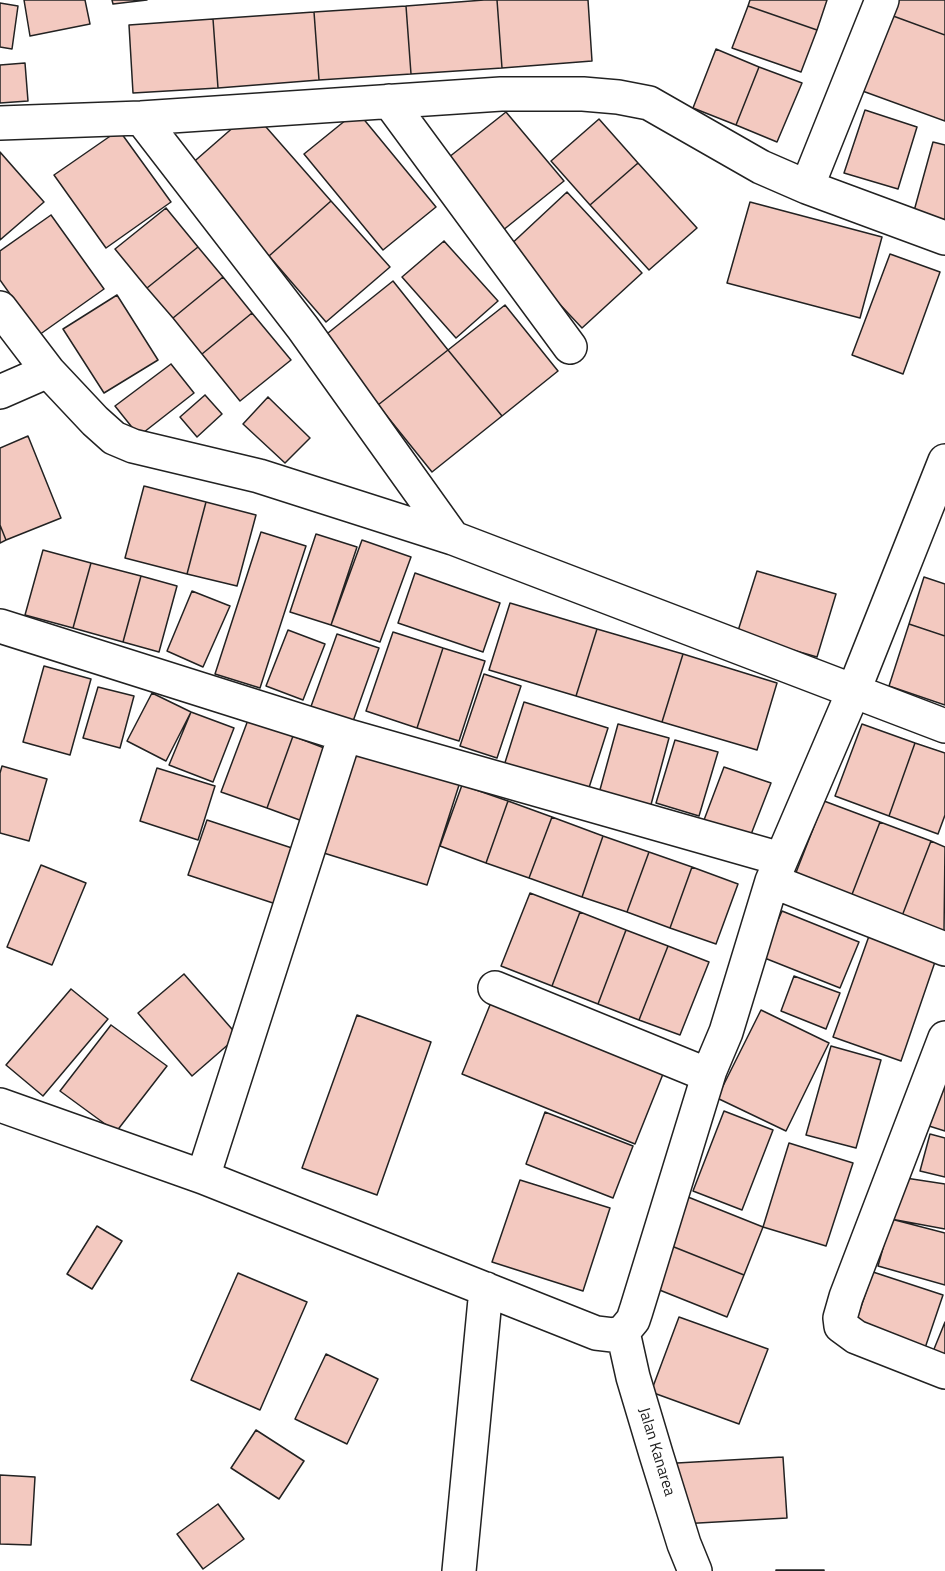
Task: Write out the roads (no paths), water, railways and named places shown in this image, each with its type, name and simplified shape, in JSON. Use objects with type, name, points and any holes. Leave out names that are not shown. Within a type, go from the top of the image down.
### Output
[{"type":"street","points":[[807,187],[882,0]]},
{"type":"street","points":[[0,123],[141,118],[501,94],[583,94],[618,97],[650,103],[761,167],[807,187],[945,238]]},
{"type":"street","points":[[389,101],[570,347]]},
{"type":"street","points":[[141,118],[303,328],[453,538]]},
{"type":"street","points":[[1,313],[48,371],[114,438],[133,446],[259,476],[453,538],[945,726]]},
{"type":"street","points":[[0,392],[48,371]]},
{"type":"street","points":[[0,1105],[203,1177],[596,1333],[614,1335],[623,1332],[633,1320],[636,1311],[708,1075],[726,1032],[777,870],[943,472]]},
{"type":"street","points":[[0,626],[777,870],[945,949]]},
{"type":"street","points":[[203,1177],[345,735]]},
{"type":"street","points":[[495,988],[708,1075]]},
{"type":"street","points":[[945,1038],[840,1318],[841,1326],[856,1337],[945,1372]]},
{"type":"street","points":[[459,1571],[486,1289]]},
{"type":"street","name":"Jalan Kanarea","points":[[623,1332],[633,1377],[656,1454],[684,1544],[695,1571]]}]
